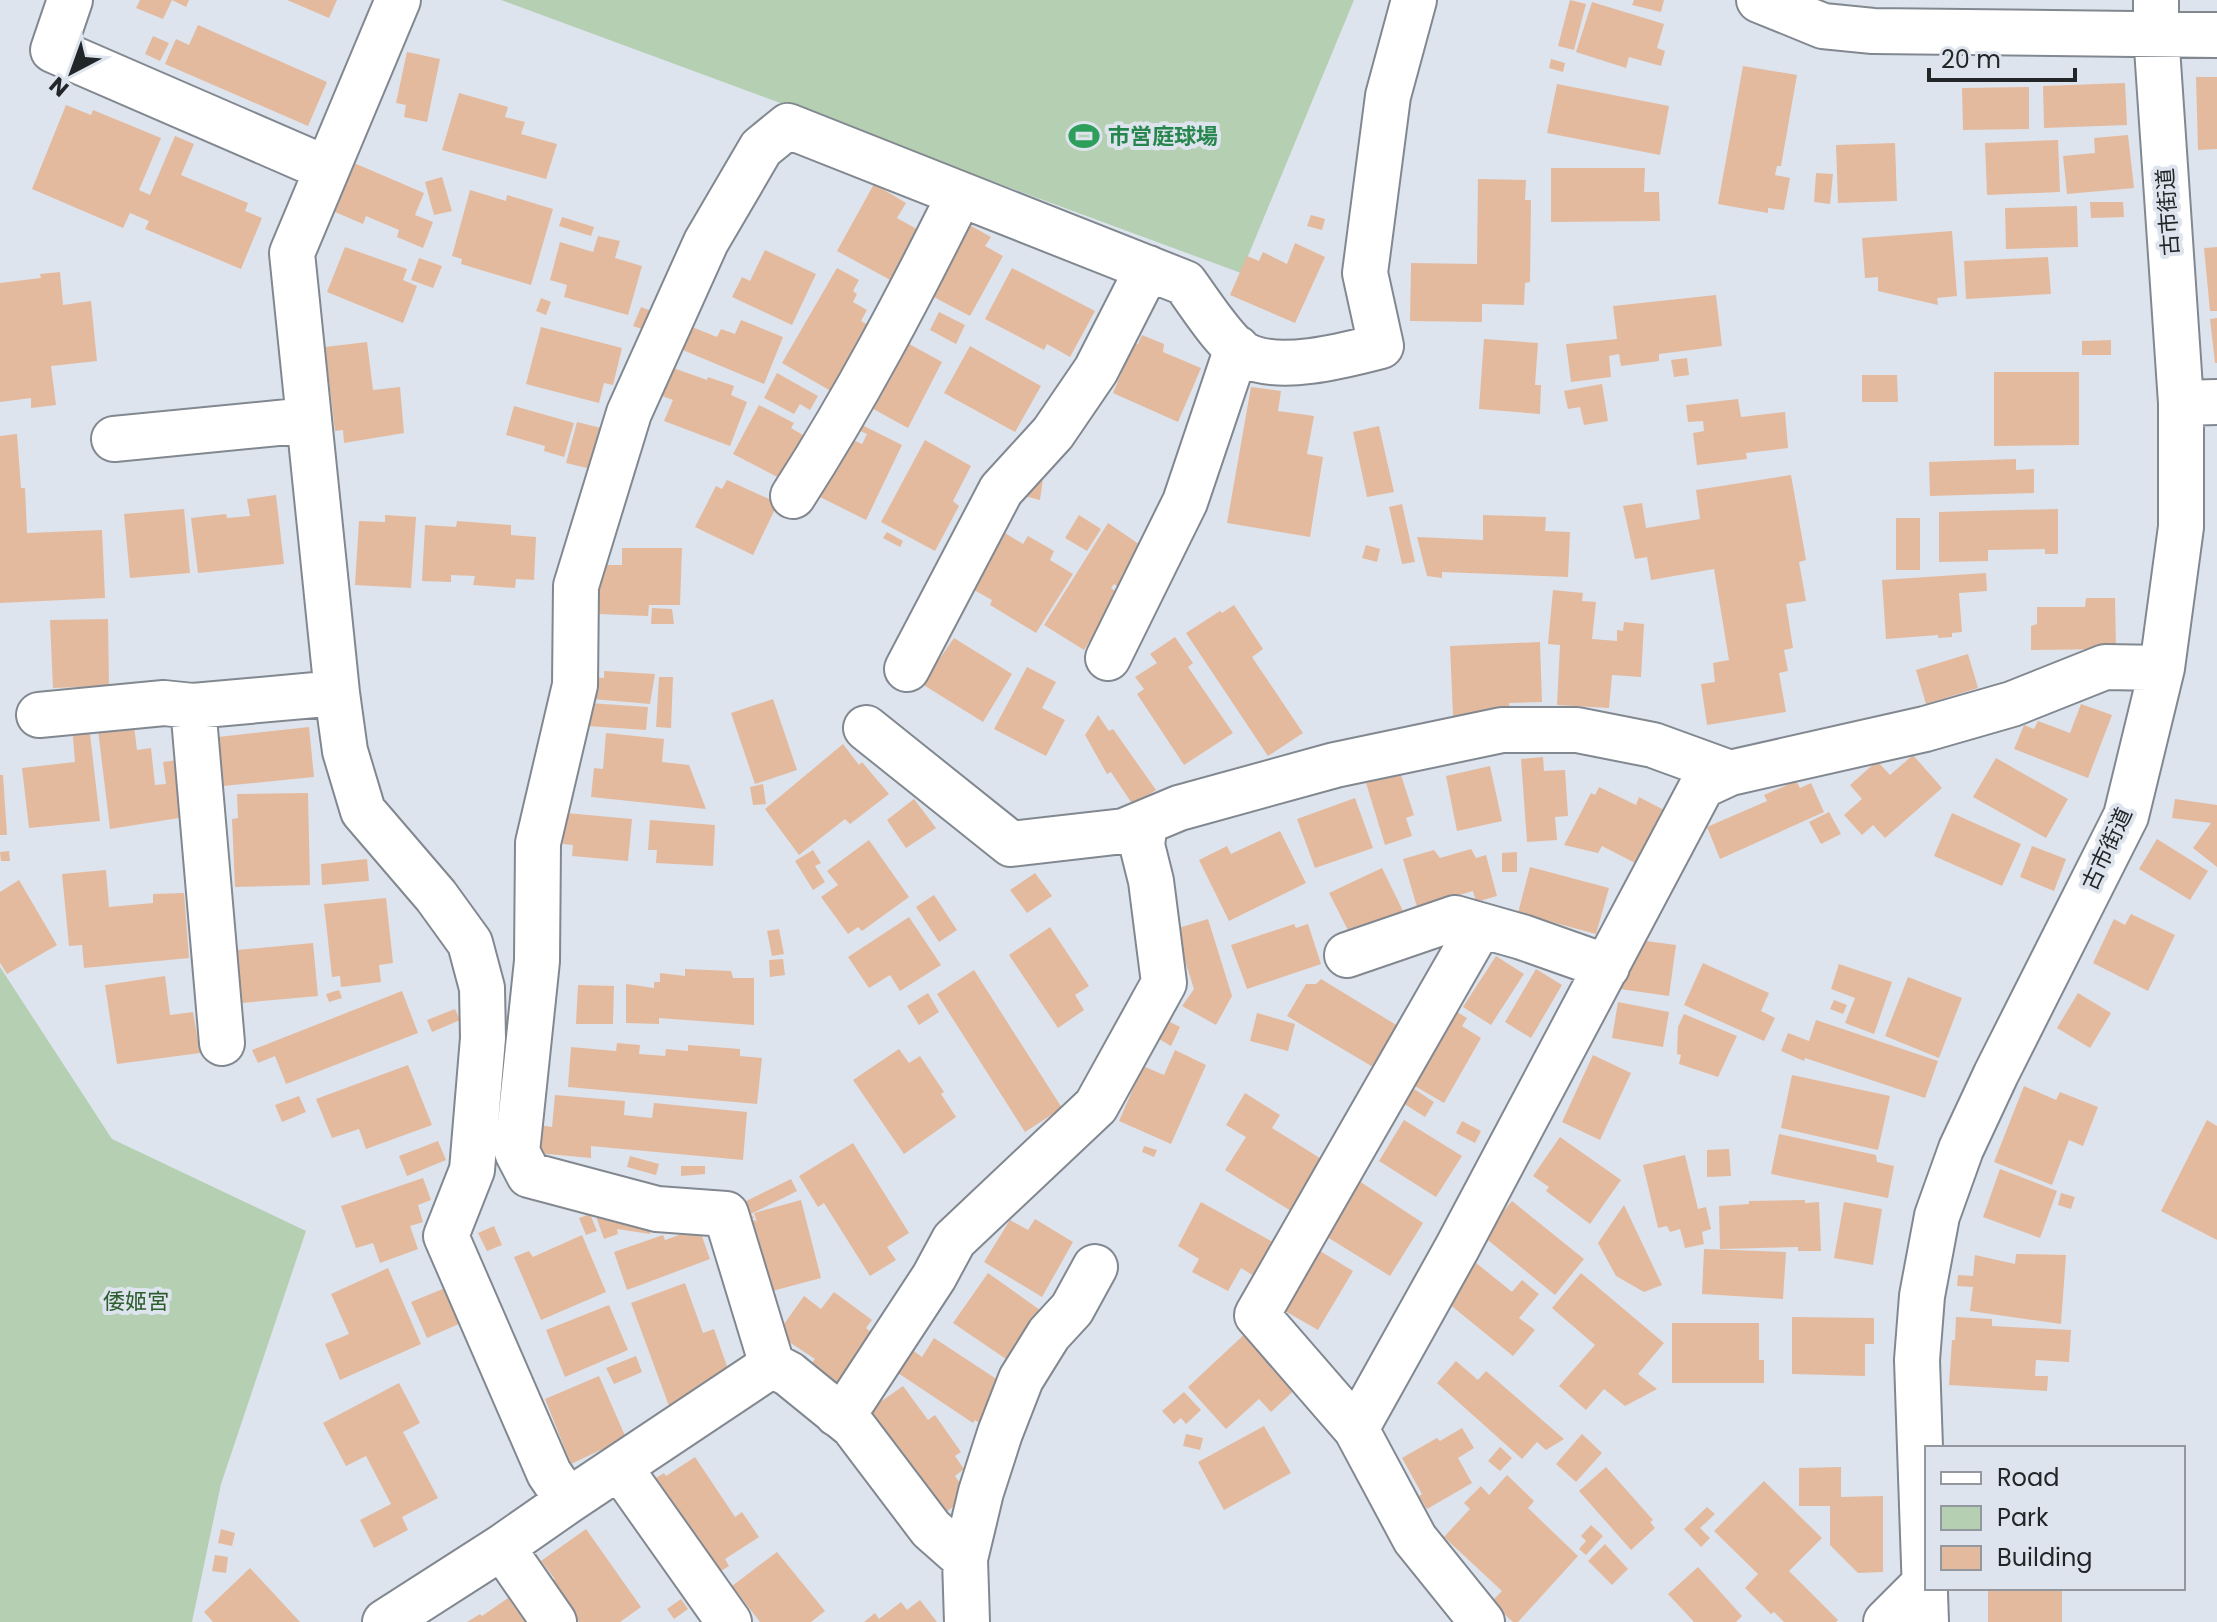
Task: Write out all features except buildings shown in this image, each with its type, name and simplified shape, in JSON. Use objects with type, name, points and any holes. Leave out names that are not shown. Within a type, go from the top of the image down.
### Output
[{"type":"street","points":[[70,0],[53,50],[325,168]]},
{"type":"street","points":[[398,0],[325,168],[292,253],[337,693],[345,751],[363,811],[436,896],[470,943],[482,988],[483,1038],[472,1170],[446,1236],[549,1473],[568,1501]]},
{"type":"street","points":[[965,1559],[931,1529],[853,1426],[789,1374],[772,1365],[726,1214],[657,1209],[529,1175],[517,1152],[537,961],[538,843],[575,685],[576,586],[629,413],[706,242],[761,148],[788,126],[1185,283],[1222,333],[1246,355],[1283,363],[1330,359],[1381,346],[1365,273],[1388,96],[1414,0]]},
{"type":"street","points":[[1759,0],[1823,26],[1870,15],[2156,16],[2217,35]]},
{"type":"street","name":"古市街道","points":[[1925,1602],[1917,1360],[1922,1296],[1937,1216],[1961,1149],[1996,1074],[2126,816],[2162,668],[2199,402],[2156,16]]},
{"type":"street","points":[[793,496],[833,433],[909,297],[960,194]]},
{"type":"street","points":[[907,669],[1001,490],[1053,433],[1096,370],[1148,268]]},
{"type":"street","points":[[1108,658],[1185,502],[1237,348]]},
{"type":"street","points":[[114,439],[308,420]]},
{"type":"street","points":[[1356,1429],[1457,1248],[1702,786],[1730,773],[1925,729],[2012,704],[2105,667],[2162,668]]},
{"type":"street","points":[[39,715],[164,703],[193,706],[337,693]]},
{"type":"street","points":[[193,706],[222,1043]]},
{"type":"street","points":[[866,728],[1011,844],[1124,831],[1179,808],[1335,765],[1502,730],[1577,730],[1653,745],[1730,773]]},
{"type":"street","points":[[837,1414],[854,1399],[934,1277],[954,1240],[1096,1106],[1164,983],[1151,881],[1142,845],[1145,823]]},
{"type":"street","points":[[1347,955],[1455,918],[1607,967]]},
{"type":"street","points":[[1480,926],[1257,1315],[1356,1429],[1415,1539],[1482,1622]]},
{"type":"street","points":[[967,1622],[965,1559],[981,1492],[1021,1379],[1049,1334],[1072,1309],[1095,1267]]},
{"type":"street","points":[[385,1622],[772,1365]]},
{"type":"street","points":[[620,1468],[729,1622]]},
{"type":"street","points":[[502,1547],[554,1622]]},
{"type":"street","points":[[1886,1622],[1925,1602]]},
{"type":"green space","name":"市営庭球場","points":[[501,0],[1354,0],[1241,273]]},
{"type":"green space","name":"倭姬宮","points":[[0,967],[112,1139],[306,1231],[221,1484],[192,1622],[0,1622]]},
{"type":"place","name":"市営庭球場","points":[[1084,136]]}]
